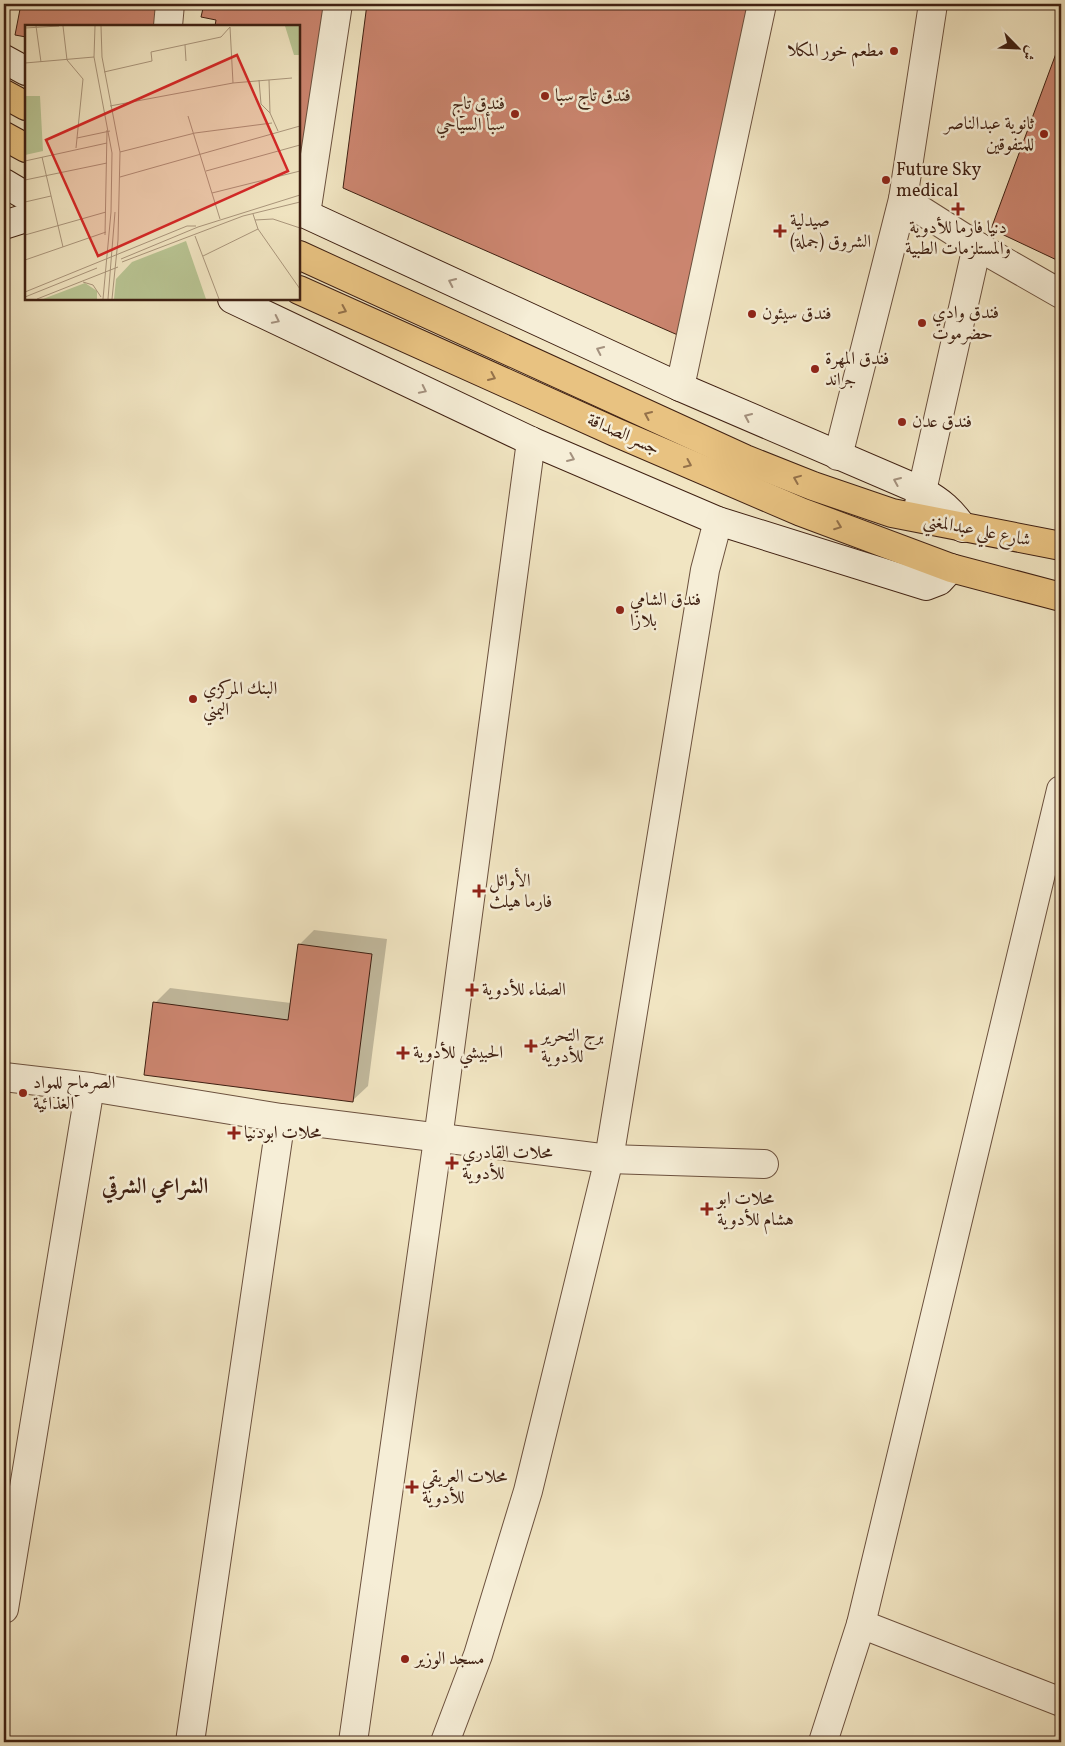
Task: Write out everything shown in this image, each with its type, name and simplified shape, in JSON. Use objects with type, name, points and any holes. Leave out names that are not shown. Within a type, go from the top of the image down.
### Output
[{"type":"main road","points":[[4,94],[25,105]]},
{"type":"main road","points":[[4,136],[25,147]]},
{"type":"main road","name":"جسر الصداقة","points":[[300,255],[745,459],[812,486],[904,516]]},
{"type":"main road","name":"جسر الصداقة","points":[[300,290],[750,492],[951,568],[1061,596]]},
{"type":"main road","name":"شارع علي عبدالمغني","points":[[904,516],[1061,546]]},
{"type":"street","points":[[168,25],[170,4]]},
{"type":"street","points":[[338,4],[303,212],[680,387],[922,491],[938,500],[953,512],[963,528]]},
{"type":"street","points":[[680,387],[762,4]]},
{"type":"street","points":[[838,456],[903,199],[933,4]]},
{"type":"street","points":[[4,59],[25,70]]},
{"type":"street","points":[[4,183],[25,195]]},
{"type":"street","points":[[903,199],[977,246],[1061,294]]},
{"type":"street","points":[[4,225],[25,218]]},
{"type":"street","points":[[904,516],[922,491],[977,246]]},
{"type":"street","points":[[234,300],[531,442],[718,520],[926,586],[939,581],[951,568]]},
{"type":"street","points":[[353,1742],[438,1138],[531,442]]},
{"type":"street","points":[[445,1742],[478,1655],[528,1491],[609,1159],[705,570],[718,520]]},
{"type":"street","points":[[823,1742],[862,1624],[1061,790]]},
{"type":"street","points":[[4,1078],[90,1087],[282,1118],[609,1159],[764,1164]]},
{"type":"street","points":[[4,1608],[90,1087]]},
{"type":"street","points":[[190,1742],[282,1118]]},
{"type":"street","points":[[862,1624],[1061,1702]]},
{"type":"building","points":[[21,4],[161,4],[157,25],[25,25],[25,37],[15,35]]},
{"type":"building","points":[[204,4],[329,4],[304,159],[300,157],[300,25],[215,25],[216,20],[201,17]]},
{"type":"building","name":"فندق تاج سبا","points":[[367,4],[757,4],[680,336],[343,188]]},
{"type":"building","name":"ثانوية عبدالناصر للمتفوقين","points":[[1061,40],[1061,262],[991,229]]},
{"type":"building","points":[[298,944],[372,954],[353,1102],[144,1075],[153,1002],[288,1020]]},
{"type":"place","name":"مطعم خور المكلا","points":[[894,51]]},
{"type":"place","name":"فندق تاج سبا","points":[[545,96]]},
{"type":"place","name":"فندق تاج سبأ السياحي","points":[[515,114]]},
{"type":"place","name":"ثانوية عبدالناصر للمتفوقين","points":[[1044,134]]},
{"type":"place","name":"Future Sky medical","points":[[886,180]]},
{"type":"place","name":"دنيا فارما للأدوية والمستلزمات الطبية","points":[[958,209]]},
{"type":"place","name":"صيدلية الشروق (جملة)","points":[[780,231]]},
{"type":"place","name":"فندق سيئون","points":[[752,314]]},
{"type":"place","name":"فندق وادي حضرموت","points":[[922,323]]},
{"type":"place","name":"فندق المهرة جراند","points":[[815,369]]},
{"type":"place","name":"فندق عدن","points":[[902,422]]},
{"type":"place","name":"فندق الشامي بلازا","points":[[620,610]]},
{"type":"place","name":"البنك المركزي اليمني","points":[[193,699]]},
{"type":"place","name":"الأوائل فارما هيلث","points":[[479,891]]},
{"type":"place","name":"الصفاء للأدوية","points":[[472,990]]},
{"type":"place","name":"برج التحرير للأدوية","points":[[531,1046]]},
{"type":"place","name":"الحبيشي للأدوية","points":[[403,1053]]},
{"type":"place","name":"الصرماح للمواد الغذائية","points":[[23,1093]]},
{"type":"place","name":"محلات ابودنيا","points":[[234,1133]]},
{"type":"place","name":"محلات القادري للأدوية","points":[[452,1163]]},
{"type":"place","name":"محلات ابو هشام للأدوية","points":[[707,1209]]},
{"type":"place","name":"محلات العريقي للأدوية","points":[[412,1487]]},
{"type":"place","name":"مسجد الوزير","points":[[405,1659]]},
{"type":"district","name":"الشراعي الشرقي","points":[[155,1187]]}]
